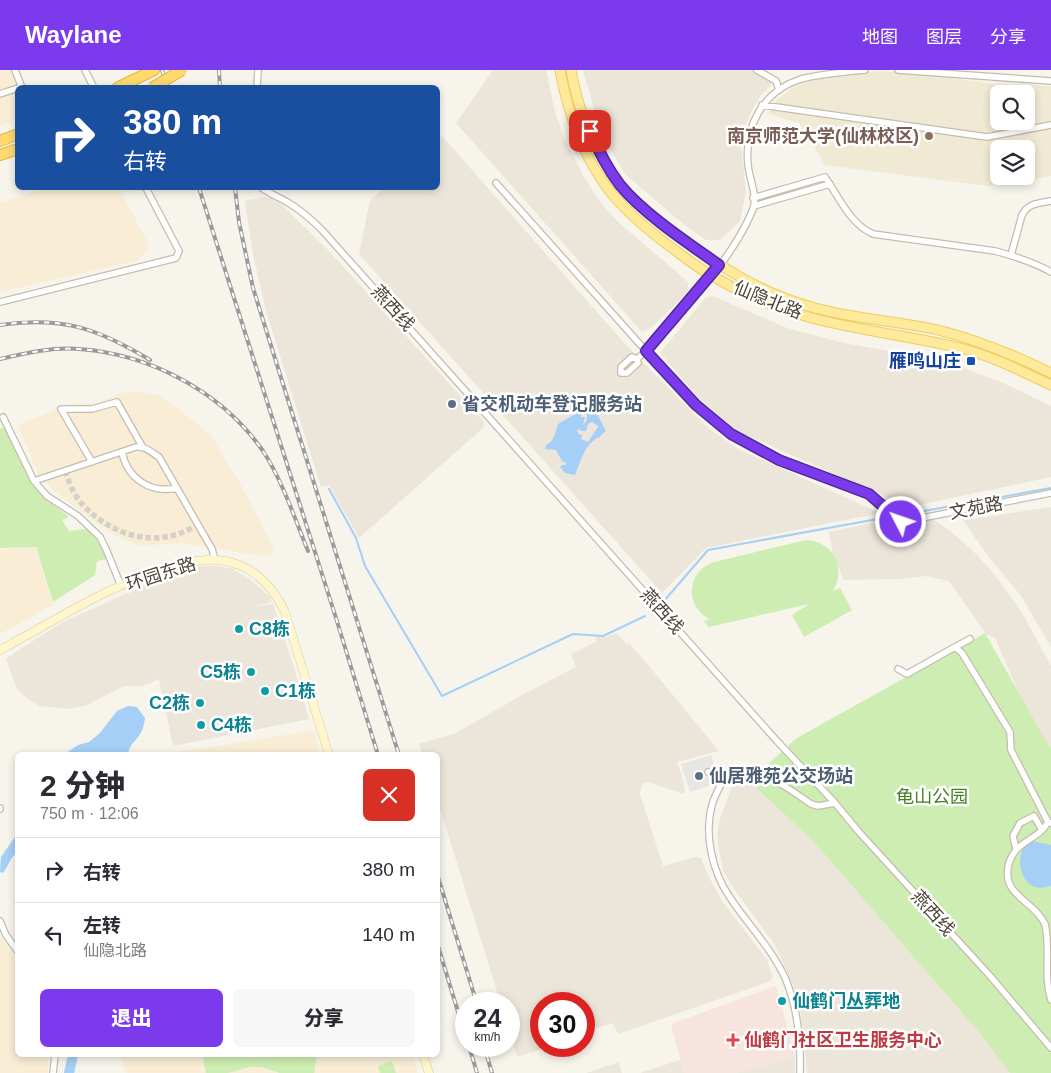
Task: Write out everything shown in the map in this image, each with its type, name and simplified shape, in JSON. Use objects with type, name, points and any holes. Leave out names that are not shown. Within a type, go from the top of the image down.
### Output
[{"type":"highway","points":[[123,85],[154,70]]},
{"type":"highway","points":[[157,85],[182,70]]},
{"type":"highway","points":[[0,139],[15,134]]},
{"type":"highway","points":[[0,155],[15,151]]},
{"type":"main road","name":"仙隐北路","points":[[560,70],[575,128],[594,166],[613,194],[626,209],[656,235],[711,276],[782,308],[840,324],[961,348],[985,355],[1051,384]]},
{"type":"main road","name":"仙隐北路","points":[[571,70],[585,120],[595,142],[617,180],[636,200],[665,225],[719,265],[762,289],[786,299],[843,315],[936,330],[972,339],[1051,373]]},
{"type":"street","points":[[15,70],[20,85]]},
{"type":"street","points":[[85,70],[92,85]]},
{"type":"street","points":[[257,85],[258,70]]},
{"type":"street","points":[[757,70],[776,81],[779,90]]},
{"type":"street","points":[[637,359],[711,276],[748,221],[754,206],[747,151],[749,136],[762,105],[779,90],[801,80],[865,70]]},
{"type":"street","points":[[898,70],[1051,82]]},
{"type":"street","points":[[0,94],[15,90]]},
{"type":"street","points":[[762,105],[987,136],[1051,125]]},
{"type":"street","points":[[0,159],[15,152]]},
{"type":"street","points":[[753,198],[826,177],[855,222],[873,234],[995,251],[1038,265],[1051,272]]},
{"type":"street","points":[[496,183],[646,351]]},
{"type":"street","points":[[754,206],[830,184]]},
{"type":"street","points":[[0,302],[176,258],[179,252],[147,190]]},
{"type":"street","name":"燕西线","points":[[265,190],[306,214],[322,230],[777,741],[991,977],[1051,1048]]},
{"type":"street","points":[[1011,255],[1025,210],[1034,204],[1051,201]]},
{"type":"street","name":"文苑路","points":[[646,351],[696,405],[731,434],[779,460],[869,494],[901,522],[1051,494]]},
{"type":"street","points":[[92,462],[61,409],[92,410],[117,402],[142,446],[159,457],[212,549],[215,560]]},
{"type":"street","points":[[3,417],[34,481],[47,496],[78,516],[100,537],[120,586]]},
{"type":"street","points":[[34,481],[142,446]]},
{"type":"street","points":[[122,452],[124,463],[130,473],[143,484],[160,489],[177,488]]},
{"type":"street","name":"环园东路","points":[[0,650],[99,596],[166,568],[196,561],[215,560],[241,566],[253,572],[268,585],[279,600],[292,634],[328,752]]},
{"type":"street","points":[[898,669],[907,674],[970,639]]},
{"type":"street","points":[[955,647],[962,653],[1007,726],[1011,738],[1011,750],[1050,823],[1016,849],[1009,862],[1007,878],[1013,891],[1033,907],[1046,925],[1051,946],[1048,988],[1051,1000]]},
{"type":"street","points":[[800,1073],[799,1027],[786,981],[771,952],[729,896],[716,871],[712,854],[710,818],[712,804],[724,778],[731,772],[742,768],[771,778],[811,804],[818,806],[835,803]]},
{"type":"street","points":[[708,772],[724,778]]},
{"type":"street","points":[[1016,849],[1013,836],[1020,823],[1034,816],[1042,830]]},
{"type":"street","points":[[0,921],[6,935],[15,948]]},
{"type":"street","points":[[53,1073],[54,1057]]},
{"type":"street","points":[[424,1057],[429,1073]]},
{"type":"shaded area","points":[[0,70],[20,70],[27,85],[15,85],[15,120],[0,126]]},
{"type":"shaded area","points":[[493,70],[546,70],[554,108],[564,138],[584,177],[600,202],[618,222],[688,282],[688,292],[651,328],[642,332],[456,123]]},
{"type":"shaded area","points":[[583,70],[753,70],[771,77],[771,85],[761,95],[744,128],[741,146],[746,191],[740,221],[720,240],[706,240],[682,223],[626,175],[610,149],[595,112]]},
{"type":"shaded area","name":"南京师范大学(仙林校区)","points":[[879,71],[995,84],[1023,85],[990,85],[990,130],[1035,130],[1035,85],[1051,86],[1051,176],[1035,179],[1035,140],[990,140],[990,185],[994,185],[988,186],[825,165],[799,123],[768,114],[774,102],[795,86],[815,80]]},
{"type":"shaded area","points":[[442,136],[626,345],[707,427],[738,449],[880,513],[706,548],[662,593],[359,254],[370,200],[382,190],[440,190],[440,138]]},
{"type":"shaded area","points":[[37,190],[120,190],[149,245],[139,260],[0,292],[0,203]]},
{"type":"shaded area","points":[[266,197],[275,199],[280,203],[331,253],[484,422],[483,428],[359,538],[329,485],[321,487],[266,311],[253,254],[245,203],[247,200]]},
{"type":"shaded area","name":"雁鸣山庄","points":[[713,296],[787,328],[844,343],[907,354],[963,368],[1003,383],[1051,406],[1051,477],[909,507],[737,431],[700,399],[660,353],[706,297]]},
{"type":"shaded area","points":[[137,391],[161,396],[210,434],[243,489],[274,549],[270,557],[182,543],[139,546],[109,532],[55,492],[38,474],[18,425],[68,405],[98,403],[121,393]]},
{"type":"shaded area","points":[[1051,507],[1051,647],[1021,596],[988,556],[963,520]]},
{"type":"shaded area","points":[[908,515],[928,516],[950,531],[992,571],[1021,611],[1051,666],[1051,751],[1036,733],[995,638],[986,634],[949,581],[926,576],[901,579],[844,580],[833,554],[829,532]]},
{"type":"shaded area","points":[[35,547],[53,605],[0,634],[0,549]]},
{"type":"shaded area","points":[[201,566],[219,566],[233,569],[251,580],[271,598],[271,602],[253,607],[273,604],[309,719],[173,746],[159,679],[142,686],[124,686],[85,706],[68,709],[40,706],[28,699],[17,689],[6,659],[17,651],[63,622],[163,577]]},
{"type":"shaded area","points":[[617,633],[627,645],[629,643],[719,751],[677,762],[682,776],[684,793],[647,782],[642,784],[640,794],[663,866],[696,857],[701,858],[722,901],[767,960],[773,978],[768,982],[618,1034],[613,1023],[595,1029],[595,992],[530,992],[530,1053],[520,1056],[520,992],[497,992],[440,808],[440,752],[422,752],[419,744],[456,733],[576,667],[571,654],[596,642],[596,637],[605,637]]},
{"type":"shaded area","points":[[311,731],[315,733],[319,752],[181,752]]},
{"type":"shaded area","name":"仙居雅苑公交场站","points":[[711,755],[715,767],[712,785],[690,792],[681,764]]},
{"type":"shaded area","points":[[742,774],[814,842],[977,1030],[1010,1073],[807,1073],[801,1014],[793,985],[775,945],[723,871],[717,834],[720,819],[733,784]]},
{"type":"shaded area","points":[[0,935],[15,958],[15,1057],[48,1057],[48,1073],[0,1073]]},
{"type":"shaded area","name":"仙鹤门社区卫生服务中心","points":[[776,986],[795,1057],[735,1073],[684,1073],[671,1024]]},
{"type":"shaded area","points":[[120,1057],[414,1057],[418,1073],[127,1073]]},
{"type":"shaded area","points":[[795,1057],[795,1073],[735,1073]]},
{"type":"shaded area","points":[[680,1060],[684,1073],[640,1073]]},
{"type":"shaded area","points":[[619,1062],[622,1073],[586,1073]]},
{"type":"green space","points":[[4,427],[29,479],[45,498],[69,517],[62,520],[69,531],[86,529],[100,543],[107,559],[97,561],[95,575],[53,602],[36,547],[0,548],[0,429]]},
{"type":"green space","points":[[806,540],[824,545],[835,557],[838,573],[833,591],[840,588],[852,610],[804,637],[792,615],[809,604],[709,627],[704,621],[709,619],[701,613],[692,597],[694,580],[705,566],[714,562]]},
{"type":"green space","name":"龟山公园","points":[[985,633],[1051,750],[1051,1073],[1010,1073],[977,1030],[814,842],[749,781],[797,738]]},
{"type":"green space","points":[[202,1057],[317,1057],[314,1073],[280,1073],[261,1067],[250,1067],[228,1073],[206,1073]]},
{"type":"green space","points":[[392,1061],[396,1073],[380,1073],[378,1066]]},
{"type":"water","points":[[580,411],[586,411],[581,415],[581,417],[585,417],[583,424],[586,422],[586,415],[589,411],[596,412],[606,431],[587,448],[575,475],[565,473],[560,467],[566,465],[566,463],[562,461],[556,450],[545,449],[546,445],[553,439],[558,424]],"holes":[[[592,422],[598,426],[588,442],[581,439],[582,435],[577,431],[580,428],[580,431],[586,431],[588,424]]]},
{"type":"water","points":[[128,706],[137,707],[145,718],[140,735],[130,747],[129,752],[68,752],[78,745],[89,742],[100,733],[117,711]]},
{"type":"water","points":[[15,837],[15,855],[3,873],[0,872],[1,857]]},
{"type":"water","points":[[1032,841],[1051,845],[1051,886],[1035,887],[1026,880],[1023,874],[1020,862],[1021,856],[1026,844]]},
{"type":"waterway","points":[[924,511],[1051,488]]},
{"type":"waterway","points":[[329,489],[356,538],[365,566],[442,696],[573,634],[603,636],[645,616]]},
{"type":"waterway","points":[[664,601],[708,550],[883,518]]},
{"type":"waterway","points":[[69,1073],[73,1057]]},
{"type":"tunnel","points":[[65,471],[74,493],[83,505],[108,525],[123,532],[153,538],[183,532],[198,524]]},
{"type":"railway","points":[[162,70],[167,85]]},
{"type":"railway","points":[[219,70],[220,85]]},
{"type":"railway","points":[[200,190],[377,752]]},
{"type":"railway","points":[[235,190],[239,222],[253,288],[398,752]]},
{"type":"railway","points":[[0,325],[42,322],[78,327],[96,332],[150,360]]},
{"type":"railway","points":[[0,359],[59,349],[106,352],[158,368],[205,394],[227,411],[263,451],[282,487],[308,551]]},
{"type":"railway","points":[[440,884],[473,992]]},
{"type":"railway","points":[[440,953],[455,1002]]},
{"type":"railway","points":[[472,1057],[477,1073]]},
{"type":"railway","points":[[487,1057],[492,1073]]},
{"type":"place","name":"南京师范大学(仙林校区)","points":[[929,136]]},
{"type":"place","name":"雁鸣山庄","points":[[971,361]]},
{"type":"place","name":"省交机动车登记服务站","points":[[452,404]]},
{"type":"place","name":"C8栋","points":[[239,629]]},
{"type":"place","name":"C5栋","points":[[251,672]]},
{"type":"place","name":"C1栋","points":[[265,691]]},
{"type":"place","name":"C2栋","points":[[200,703]]},
{"type":"place","name":"C4栋","points":[[201,725]]},
{"type":"place","name":"仙居雅苑公交场站","points":[[699,776]]},
{"type":"place","name":"仙鹤门丛葬地","points":[[782,1001]]},
{"type":"place","name":"仙鹤门社区卫生服务中心","points":[[733,1040]]},
{"type":"route","points":[[590,131],[612,173],[622,186],[665,225],[719,265],[646,351],[696,405],[731,434],[779,460],[869,494],[901,522]]}]
